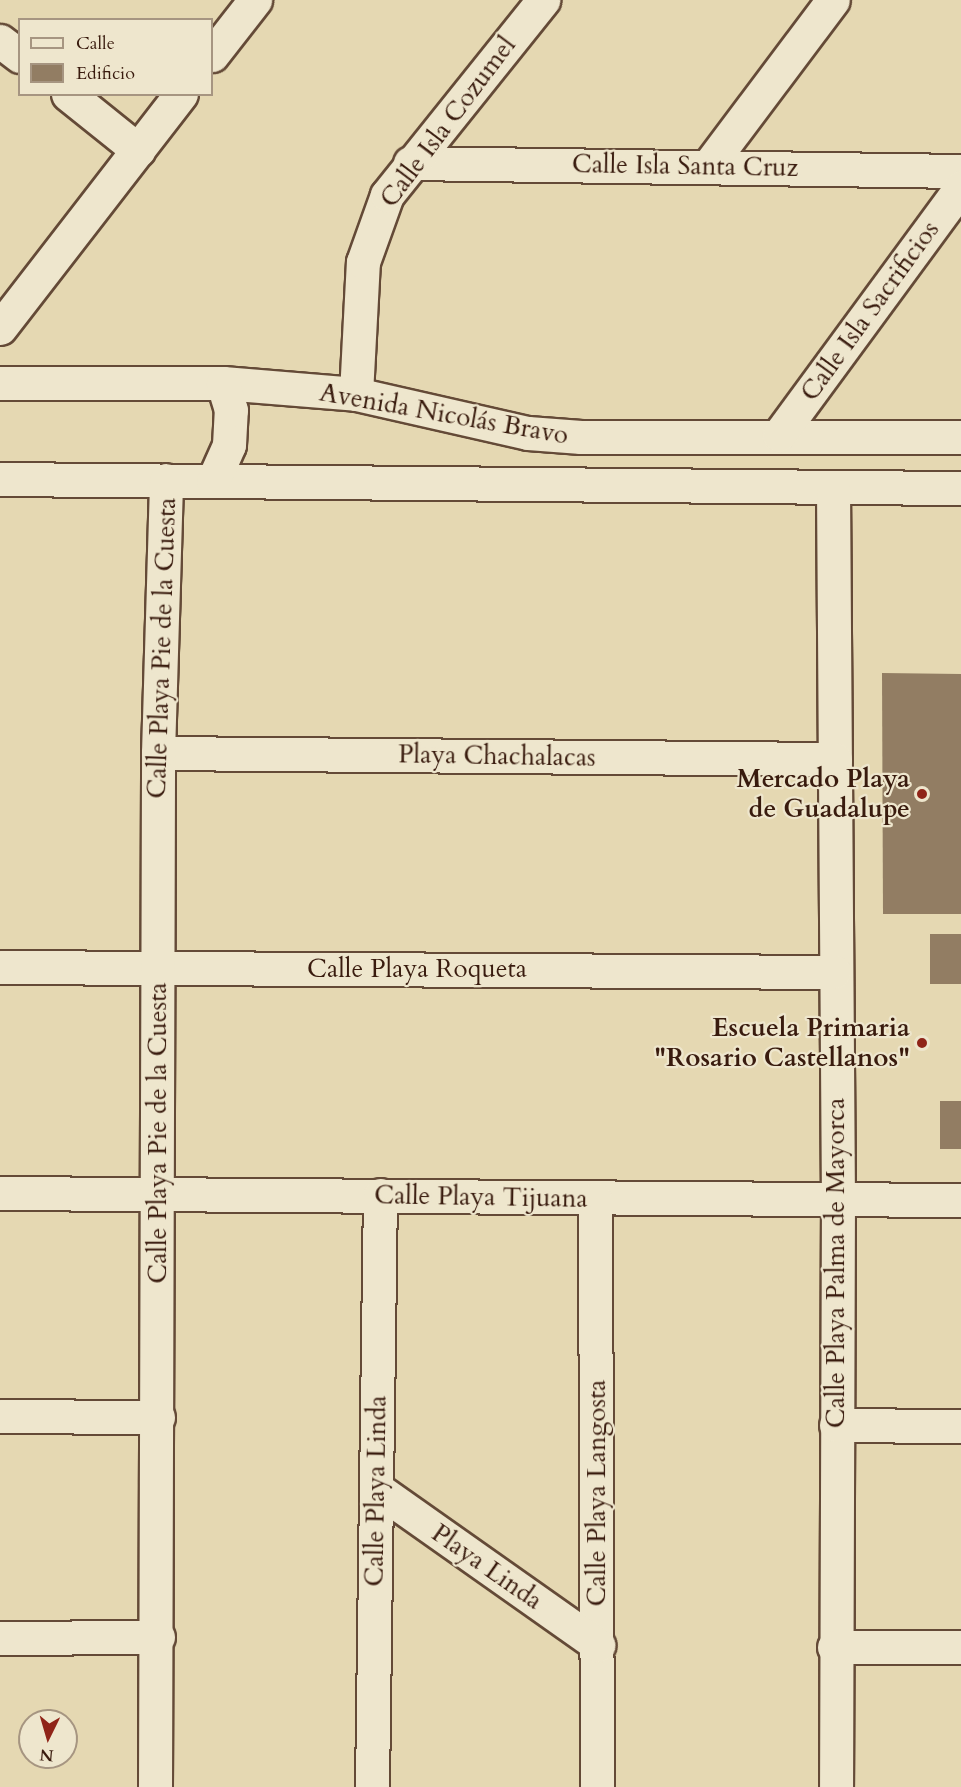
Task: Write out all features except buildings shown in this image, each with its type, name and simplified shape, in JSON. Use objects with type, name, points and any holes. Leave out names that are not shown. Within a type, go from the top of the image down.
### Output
[{"type":"street","points":[[213,54],[255,0]]},
{"type":"street","name":"Calle Isla Cozumel","points":[[356,394],[363,262],[387,195],[410,163],[543,0]]},
{"type":"street","points":[[709,165],[833,0]]},
{"type":"street","points":[[0,41],[18,54]]},
{"type":"street","points":[[70,96],[138,150]]},
{"type":"street","points":[[2,320],[179,96]]},
{"type":"street","name":"Calle Isla Santa Cruz","points":[[410,163],[709,165],[961,171]]},
{"type":"street","name":"Calle Isla Sacrificios","points":[[778,435],[961,187]]},
{"type":"street","name":"Avenida Nicolás Bravo","points":[[0,383],[223,383],[356,394],[528,433],[581,437],[778,435],[961,437]]},
{"type":"street","points":[[213,481],[229,445],[231,410],[223,383]]},
{"type":"street","name":"Avenida Nicolás Bravo","points":[[0,479],[961,488]]},
{"type":"street","name":"Calle Playa Pie de la Cuesta","points":[[155,1787],[158,1637],[158,753],[166,480]]},
{"type":"street","name":"Calle Playa Palma de Mayorca","points":[[833,487],[834,972],[838,1198],[834,1647],[836,1787]]},
{"type":"street","name":"Playa Chachalacas","points":[[158,753],[835,759]]},
{"type":"street","name":"Calle Playa Roqueta","points":[[0,967],[834,972]]},
{"type":"street","name":"Calle Playa Tijuana","points":[[0,1193],[961,1200]]},
{"type":"street","name":"Calle Playa Linda","points":[[372,1787],[380,1195]]},
{"type":"street","name":"Calle Playa Langosta","points":[[595,1199],[597,1787]]},
{"type":"street","points":[[0,1416],[158,1417]]},
{"type":"street","points":[[837,1425],[961,1426]]},
{"type":"street","name":"Playa Linda","points":[[377,1488],[598,1645]]},
{"type":"street","points":[[0,1638],[158,1637]]},
{"type":"street","points":[[834,1647],[961,1647]]},
{"type":"place","name":"Mercado Playa de Guadalupe","points":[[922,794]]},
{"type":"place","name":"Escuela Primaria \"Rosario Castellanos\"","points":[[922,1043]]}]
